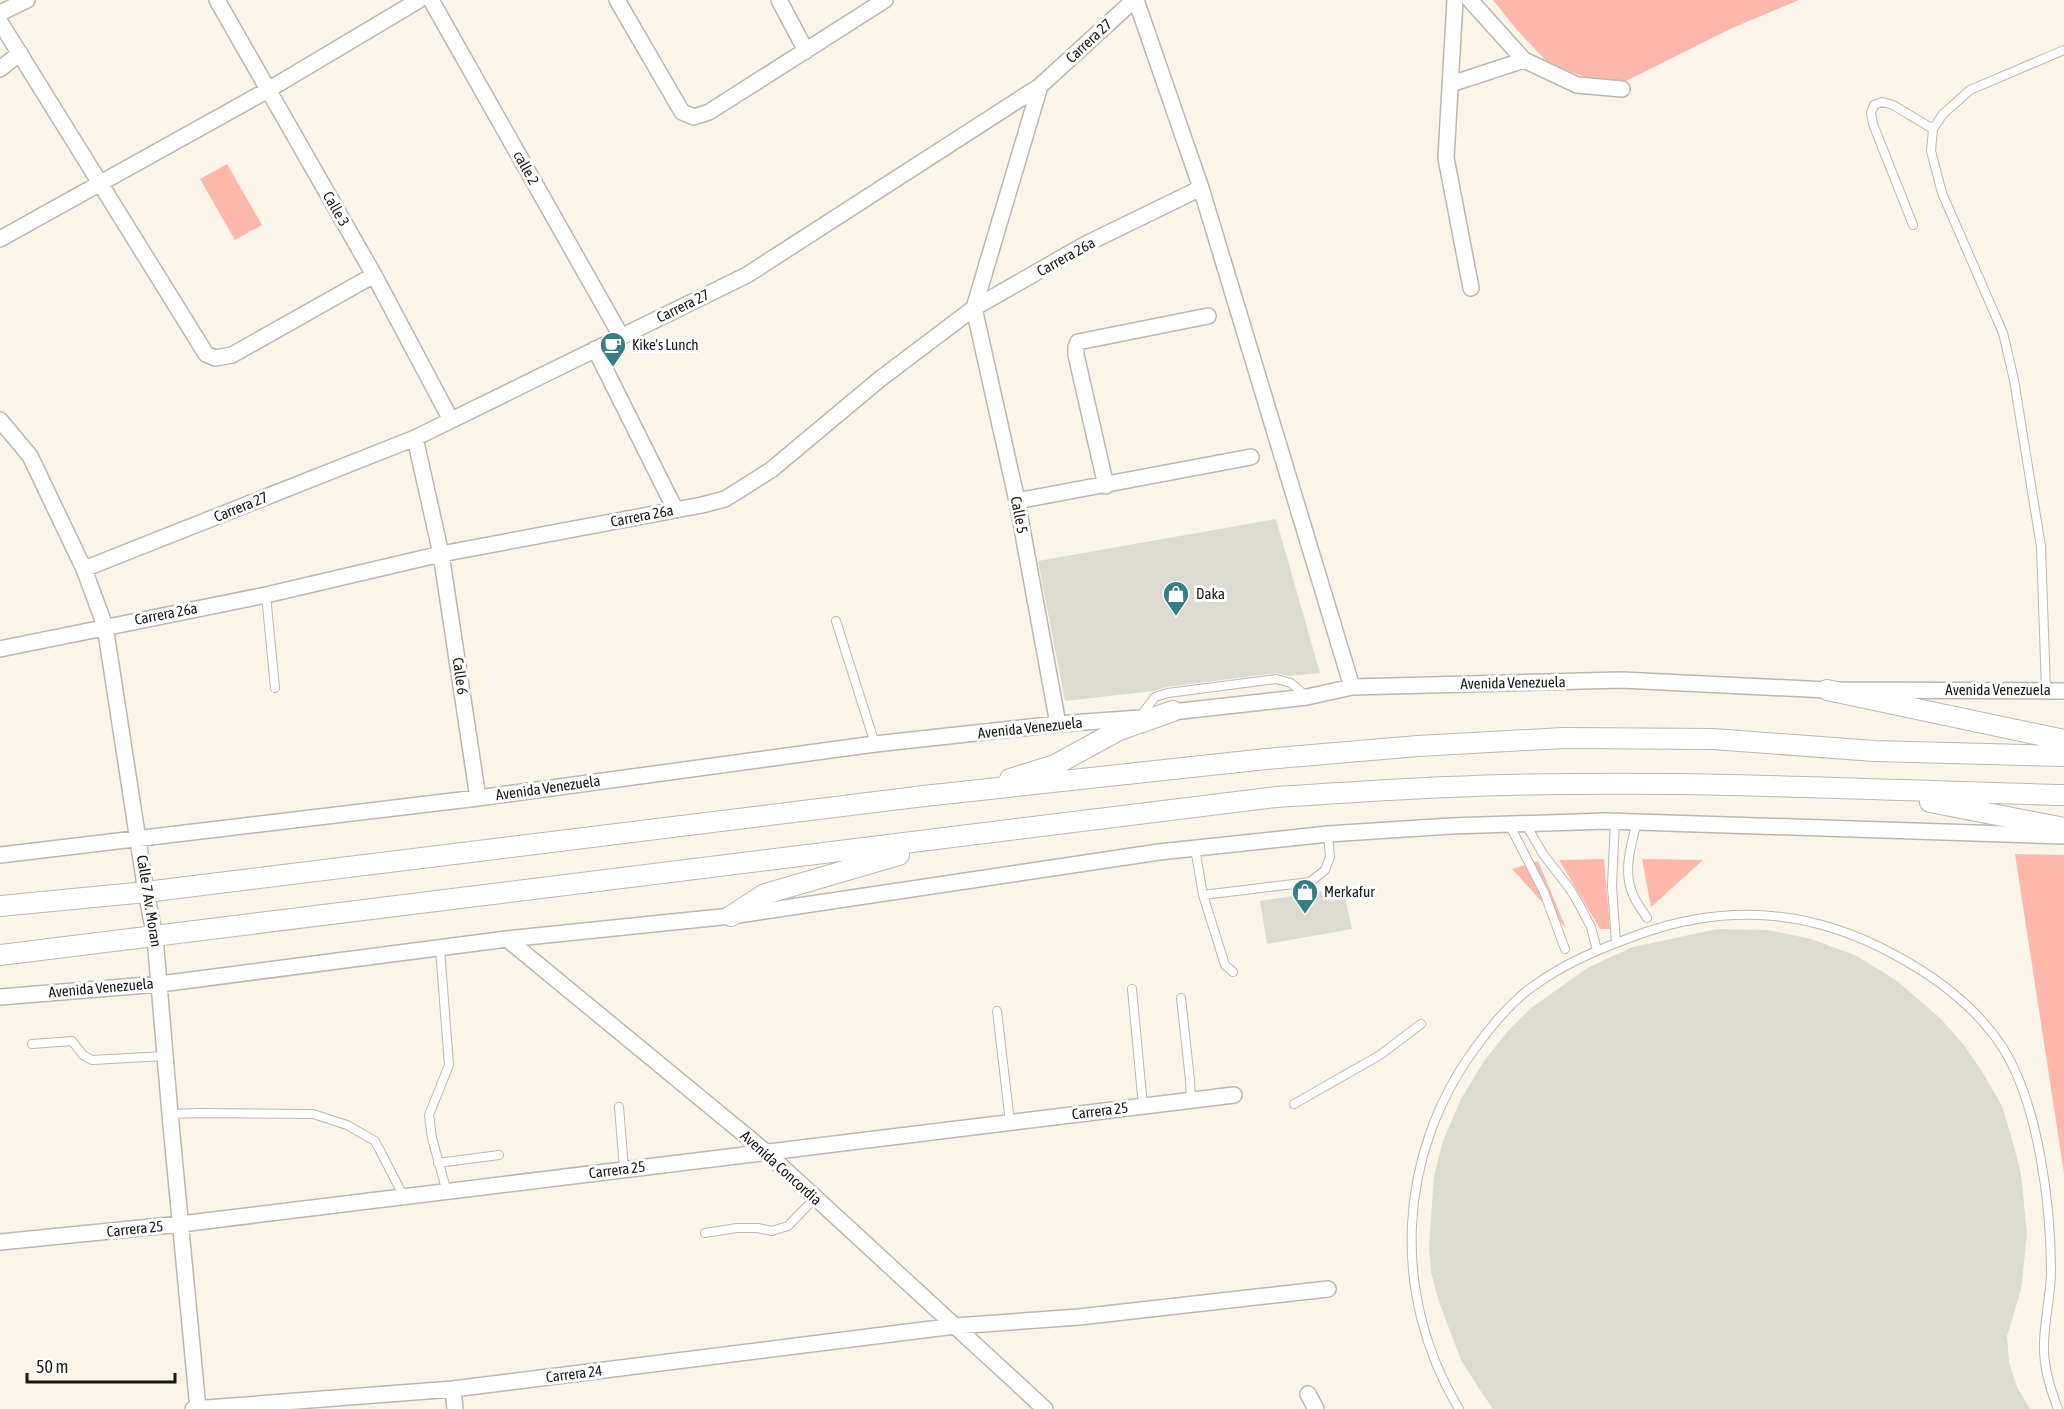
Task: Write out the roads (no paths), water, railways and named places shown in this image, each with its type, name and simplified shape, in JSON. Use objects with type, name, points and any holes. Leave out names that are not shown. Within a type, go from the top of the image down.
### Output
[{"type":"street","points":[[0,13],[27,0]]},
{"type":"street","name":"Calle 3","points":[[217,0],[375,275],[451,420]]},
{"type":"street","points":[[0,238],[268,90],[419,0]]},
{"type":"street","name":"calle 2","points":[[431,0],[621,336]]},
{"type":"street","points":[[617,0],[682,112],[694,117],[710,112],[885,0]]},
{"type":"street","points":[[778,0],[806,51]]},
{"type":"street","points":[[1135,0],[1201,188],[1352,687]]},
{"type":"street","name":"Carrera 27","points":[[84,569],[415,438],[747,275],[1040,86],[1135,0]]},
{"type":"street","points":[[1455,0],[1446,158],[1471,288]]},
{"type":"street","points":[[1470,0],[1524,60],[1577,85],[1622,89]]},
{"type":"street","points":[[0,22],[206,354],[215,358],[231,355],[375,275]]},
{"type":"street","points":[[0,69],[20,53]]},
{"type":"street","points":[[1451,84],[1524,60]]},
{"type":"street","points":[[974,308],[1040,86]]},
{"type":"street","name":"Carrera 26a","points":[[0,649],[266,595],[441,554],[725,499],[771,470],[880,379],[974,308],[1086,244],[1201,188]]},
{"type":"street","name":"Calle 5","points":[[974,308],[1017,501],[1059,724]]},
{"type":"street","points":[[1106,486],[1076,355],[1078,342],[1208,316]]},
{"type":"street","points":[[595,349],[675,509]]},
{"type":"street","name":"Calle 7 Av. Moran","points":[[0,420],[30,456],[84,569],[105,626],[155,937],[196,1408]]},
{"type":"street","name":"Calle 6","points":[[415,438],[441,554],[478,798]]},
{"type":"street","points":[[1017,501],[1251,457]]},
{"type":"street","name":"Avenida Venezuela","points":[[0,855],[478,798],[875,744],[1059,724],[1139,718],[1173,711],[1307,697],[1352,687],[1622,680],[1827,690],[2064,691]]},
{"type":"street","points":[[1827,690],[2064,740]]},
{"type":"street","points":[[969,792],[1055,765],[1119,730],[1173,711]]},
{"type":"street","points":[[0,906],[146,892],[969,792],[1266,759],[1418,746],[1564,738],[1713,739],[1874,751],[2064,756]]},
{"type":"street","points":[[0,955],[1276,797],[1424,788],[1569,784],[1711,784],[1874,791],[2064,795]]},
{"type":"street","points":[[1874,791],[2064,828]]},
{"type":"street","name":"Avenida Venezuela","points":[[0,997],[160,984],[507,939],[731,916],[1195,848],[1328,834],[1525,823],[1637,821],[2064,836]]},
{"type":"street","points":[[731,916],[765,894],[900,854],[941,839]]},
{"type":"street","name":"Avenida Concordia","points":[[507,939],[767,1153],[1045,1409]]},
{"type":"street","name":"Carrera 25","points":[[0,1242],[181,1224],[1234,1095]]},
{"type":"street","name":"Carrera 24","points":[[196,1408],[453,1389],[955,1326],[1079,1317],[1328,1289]]},
{"type":"street","points":[[453,1389],[455,1409]]},
{"type":"street","points":[[1308,1394],[1316,1409]]},
{"type":"lane","points":[[2046,690],[2041,547],[2014,380],[2003,333],[1942,193],[1931,151],[1933,129],[1943,114],[1970,90],[2064,50]]},
{"type":"lane","points":[[1913,225],[1871,113],[1874,105],[1882,102],[1893,105],[1933,129]]},
{"type":"lane","points":[[266,595],[275,688]]},
{"type":"lane","points":[[836,621],[875,744]]},
{"type":"lane","points":[[1139,718],[1155,697],[1168,693],[1276,679],[1291,683],[1307,697]]},
{"type":"lane","points":[[1616,821],[1612,886],[1616,943]]},
{"type":"lane","points":[[1637,821],[1629,853],[1628,878],[1633,897],[1647,918]]},
{"type":"lane","points":[[1525,823],[1543,855],[1565,882],[1580,906],[1591,927],[1597,950]]},
{"type":"lane","points":[[1509,824],[1544,892],[1565,949]]},
{"type":"lane","points":[[1203,895],[1310,882],[1324,870],[1330,856],[1328,834]]},
{"type":"lane","points":[[1195,848],[1203,895],[1225,965],[1233,972]]},
{"type":"lane","points":[[1459,1409],[1438,1371],[1429,1347],[1413,1274],[1412,1224],[1415,1192],[1430,1130],[1457,1074],[1497,1021],[1530,988],[1557,970],[1597,950],[1659,927],[1710,917],[1762,915],[1806,920],[1856,936],[1903,959],[1954,994],[1977,1015],[2002,1047],[2021,1084],[2040,1157],[2048,1215],[2050,1256],[2049,1306],[2044,1344],[2045,1363],[2058,1409]]},
{"type":"lane","points":[[440,949],[449,1065],[429,1114],[438,1164],[447,1192]]},
{"type":"lane","points":[[1132,989],[1143,1106]]},
{"type":"lane","points":[[1181,998],[1191,1101]]},
{"type":"lane","points":[[997,1011],[1010,1122]]},
{"type":"lane","points":[[1294,1104],[1380,1055],[1421,1024]]},
{"type":"lane","points":[[32,1044],[72,1041],[83,1055],[92,1060],[165,1056]]},
{"type":"lane","points":[[619,1107],[624,1169]]},
{"type":"lane","points":[[170,1114],[313,1114],[347,1125],[375,1140],[404,1197]]},
{"type":"lane","points":[[438,1164],[499,1155]]},
{"type":"lane","points":[[705,1233],[737,1228],[772,1231],[788,1226],[815,1198]]},
{"type":"place","name":"Kike's Lunch","points":[[613,368]]},
{"type":"place","name":"Daka","points":[[1176,617]]},
{"type":"place","name":"Merkafur","points":[[1305,915]]}]
